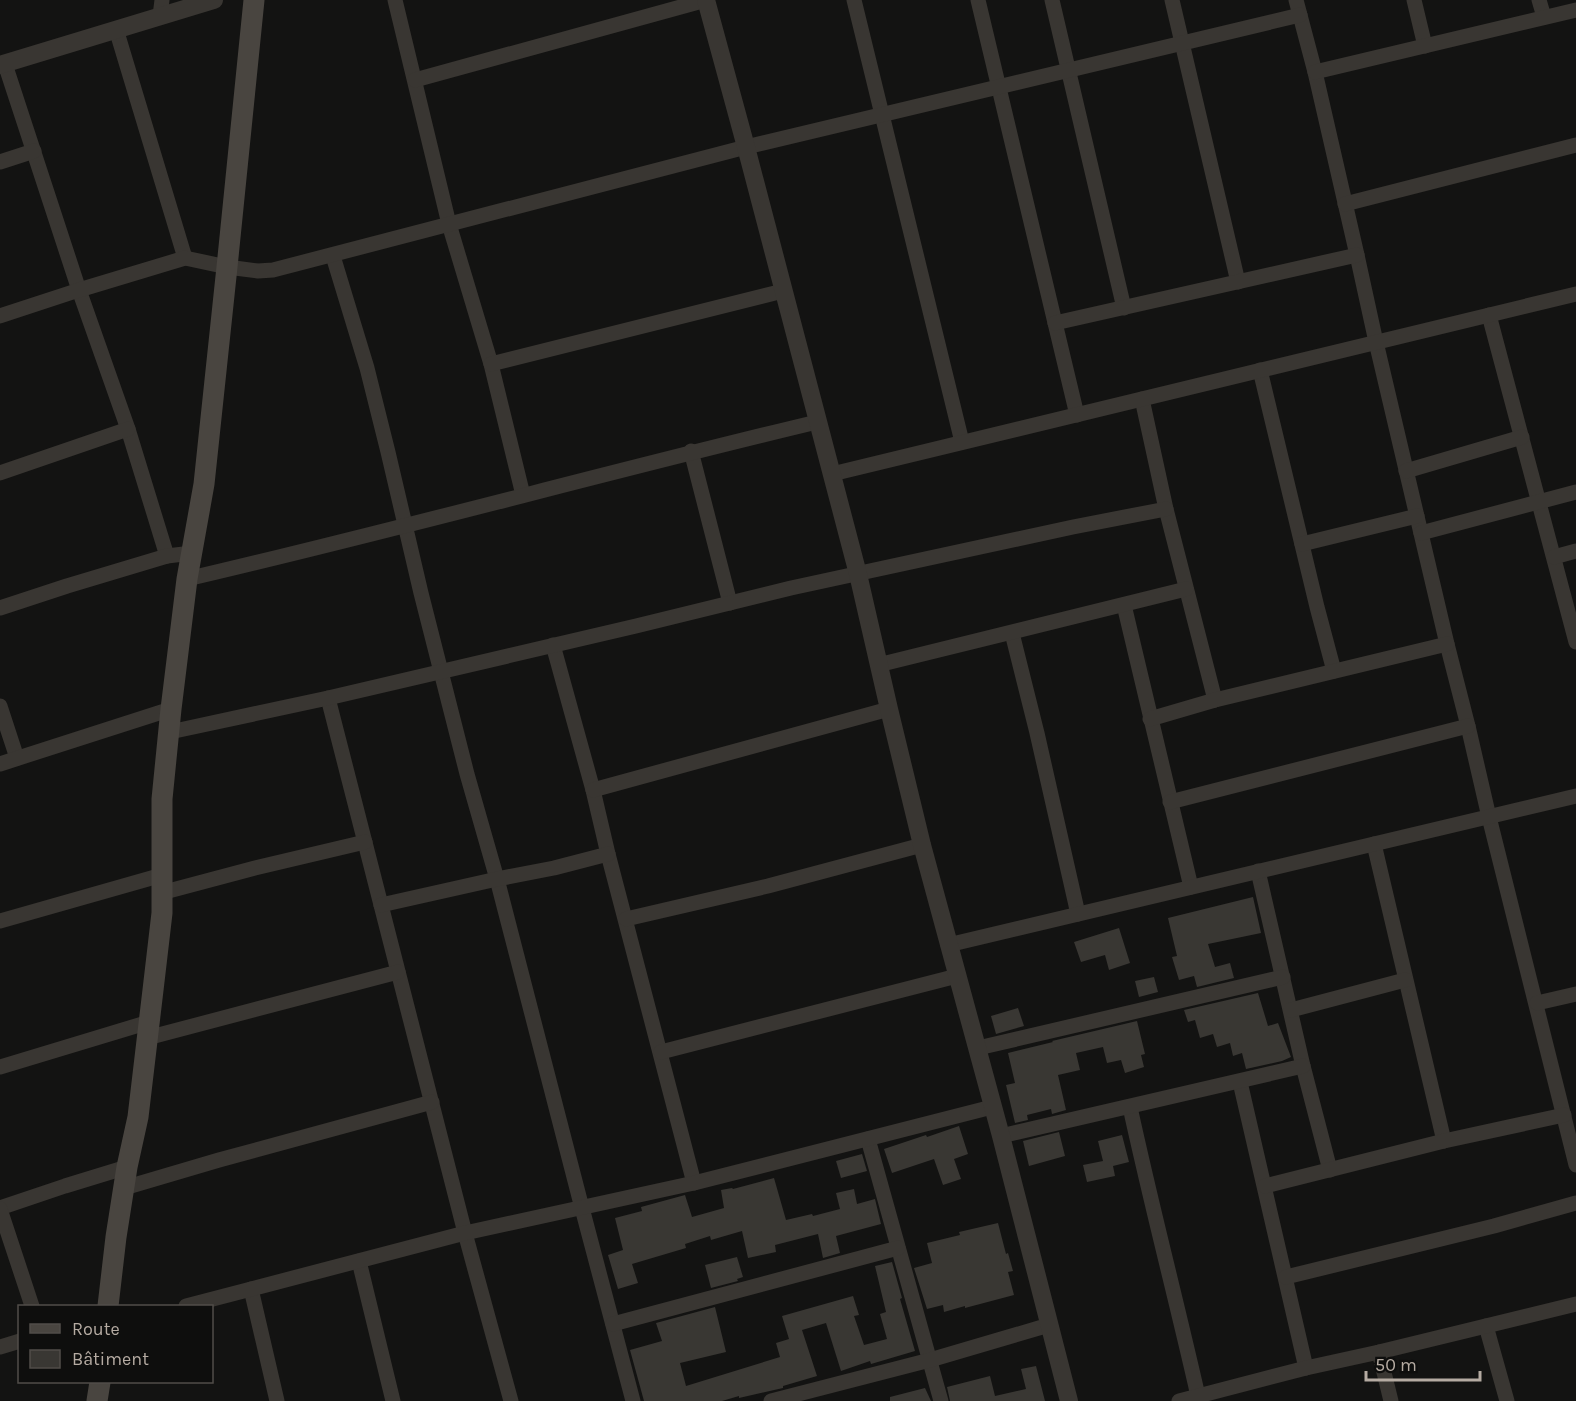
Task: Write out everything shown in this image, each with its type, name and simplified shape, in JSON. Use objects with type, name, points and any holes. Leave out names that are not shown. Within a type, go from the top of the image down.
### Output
[{"type":"main road","points":[[108,1305],[116,1237],[138,1117],[162,913],[162,799],[171,709],[187,579],[204,484],[254,0]]},
{"type":"main road","points":[[98,1401],[100,1383]]},
{"type":"street","points":[[167,556],[128,429],[79,290],[34,151],[2,64],[116,29],[161,8],[214,0]]},
{"type":"street","points":[[395,0],[449,224],[491,364],[523,495]]},
{"type":"street","points":[[415,80],[706,0],[858,574],[922,845],[978,1048],[1069,1401]]},
{"type":"street","points":[[854,0],[962,442]]},
{"type":"street","points":[[978,0],[1077,415]]},
{"type":"street","points":[[1052,0],[1124,308]]},
{"type":"street","points":[[1172,0],[1238,282]]},
{"type":"street","points":[[1296,0],[1346,204],[1447,644],[1576,1164]]},
{"type":"street","points":[[1414,0],[1425,46]]},
{"type":"street","points":[[1539,0],[1544,17]]},
{"type":"street","points":[[1315,72],[1576,10]]},
{"type":"street","points":[[0,316],[185,258],[227,267],[258,271],[273,270],[746,147],[1300,15]]},
{"type":"street","points":[[116,29],[185,258]]},
{"type":"street","points":[[1346,204],[1576,145]]},
{"type":"street","points":[[0,162],[34,151]]},
{"type":"street","points":[[333,255],[367,368],[466,774],[497,879],[633,1401]]},
{"type":"street","points":[[1055,323],[1357,255]]},
{"type":"street","points":[[491,364],[783,291]]},
{"type":"street","points":[[832,474],[1576,294]]},
{"type":"street","points":[[1489,315],[1576,642]]},
{"type":"street","points":[[1260,370],[1334,671]]},
{"type":"street","points":[[1142,399],[1166,509],[1215,700]]},
{"type":"street","points":[[187,579],[292,555],[691,452],[818,422]]},
{"type":"street","points":[[0,473],[128,429]]},
{"type":"street","points":[[1406,471],[1522,437]]},
{"type":"street","points":[[691,452],[730,603]]},
{"type":"street","points":[[1421,533],[1576,492]]},
{"type":"street","points":[[170,732],[328,698],[791,588],[1166,509]]},
{"type":"street","points":[[1302,544],[1417,516]]},
{"type":"street","points":[[1554,557],[1576,551]]},
{"type":"street","points":[[0,608],[167,556],[192,553]]},
{"type":"street","points":[[878,666],[1186,589]]},
{"type":"street","points":[[1124,605],[1191,887]]},
{"type":"street","points":[[1012,633],[1078,914]]},
{"type":"street","points":[[1150,719],[1215,700],[1447,644]]},
{"type":"street","points":[[553,645],[593,790],[694,1183]]},
{"type":"street","points":[[328,698],[465,1233],[511,1401]]},
{"type":"street","points":[[0,706],[17,758]]},
{"type":"street","points":[[0,764],[171,709]]},
{"type":"street","points":[[593,790],[889,709]]},
{"type":"street","points":[[1170,802],[1468,726]]},
{"type":"street","points":[[948,945],[1576,796]]},
{"type":"street","points":[[0,921],[162,884],[255,868],[365,842]]},
{"type":"street","points":[[1374,844],[1444,1141]]},
{"type":"street","points":[[626,919],[768,886],[922,845]]},
{"type":"street","points":[[381,905],[554,868],[608,854]]},
{"type":"street","points":[[1258,872],[1303,1066],[1330,1170]]},
{"type":"street","points":[[0,1067],[398,972]]},
{"type":"street","points":[[661,1052],[957,976]]},
{"type":"street","points":[[978,1048],[1283,977]]},
{"type":"street","points":[[1291,1010],[1406,980]]},
{"type":"street","points":[[1537,1004],[1576,994]]},
{"type":"street","points":[[1001,1136],[1303,1066]]},
{"type":"street","points":[[1240,1082],[1306,1368]]},
{"type":"street","points":[[32,1305],[0,1209],[65,1186],[219,1160],[432,1102]]},
{"type":"street","points":[[190,1305],[465,1233],[694,1183],[992,1107]]},
{"type":"street","points":[[1130,1107],[1149,1197],[1198,1396]]},
{"type":"street","points":[[1265,1186],[1444,1141],[1564,1115]]},
{"type":"street","points":[[868,1139],[940,1401]]},
{"type":"street","points":[[1286,1277],[1494,1226],[1576,1203]]},
{"type":"street","points":[[614,1324],[898,1248]]},
{"type":"street","points":[[359,1261],[393,1401]]},
{"type":"street","points":[[251,1290],[274,1400]]},
{"type":"street","points":[[1179,1401],[1306,1368],[1576,1304]]},
{"type":"street","points":[[771,1401],[930,1360],[1050,1325]]},
{"type":"street","points":[[1486,1326],[1507,1401]]},
{"type":"street","points":[[0,1347],[18,1342]]},
{"type":"street","points":[[1379,1352],[1391,1401]]},
{"type":"building","points":[[1253,897],[1261,933],[1208,944],[1215,967],[1230,963],[1234,978],[1197,987],[1194,976],[1179,980],[1172,957],[1177,956],[1168,918]]},
{"type":"building","points":[[1119,928],[1130,963],[1109,970],[1105,955],[1081,962],[1074,942]]},
{"type":"building","points":[[1154,977],[1158,992],[1139,997],[1135,981]]},
{"type":"building","points":[[1258,993],[1268,1026],[1278,1023],[1291,1057],[1246,1069],[1242,1053],[1233,1056],[1230,1043],[1217,1047],[1213,1034],[1200,1038],[1195,1020],[1188,1022],[1184,1010]]},
{"type":"building","points":[[1018,1008],[1024,1026],[996,1034],[991,1016]]},
{"type":"building","points":[[1137,1021],[1145,1054],[1141,1055],[1144,1067],[1125,1073],[1121,1060],[1107,1063],[1103,1047],[1076,1053],[1080,1070],[1058,1075],[1066,1110],[1052,1114],[1051,1109],[1027,1115],[1028,1120],[1015,1123],[1006,1085],[1015,1083],[1008,1053]]},
{"type":"building","points":[[959,1126],[968,1154],[954,1159],[961,1179],[943,1185],[934,1159],[892,1173],[884,1149]]},
{"type":"building","points":[[1059,1132],[1065,1156],[1029,1166],[1023,1141]]},
{"type":"building","points":[[1122,1135],[1129,1162],[1113,1166],[1115,1176],[1087,1182],[1083,1165],[1103,1161],[1098,1141]]},
{"type":"building","points":[[862,1154],[867,1171],[841,1178],[836,1161]]},
{"type":"building","points":[[774,1178],[786,1220],[840,1209],[836,1193],[854,1189],[857,1204],[875,1199],[881,1224],[836,1236],[840,1253],[823,1258],[818,1234],[775,1245],[776,1252],[748,1258],[742,1231],[711,1240],[710,1236],[685,1244],[686,1248],[632,1264],[638,1283],[618,1289],[608,1255],[623,1250],[615,1218],[642,1211],[641,1207],[685,1195],[692,1217],[724,1208],[721,1190]]},
{"type":"building","points":[[998,1223],[1013,1271],[1008,1272],[1014,1295],[944,1312],[943,1305],[927,1309],[914,1268],[932,1263],[927,1243],[960,1235],[959,1232]]},
{"type":"building","points":[[737,1257],[743,1277],[737,1279],[738,1281],[711,1288],[705,1265]]},
{"type":"building","points":[[892,1262],[915,1351],[871,1364],[870,1361],[841,1371],[826,1323],[802,1330],[817,1376],[783,1386],[783,1388],[722,1401],[644,1401],[630,1350],[662,1341],[656,1323],[715,1307],[726,1352],[680,1363],[686,1386],[780,1357],[776,1343],[789,1339],[782,1316],[853,1296],[859,1315],[854,1316],[864,1345],[887,1339],[880,1314],[886,1312],[875,1266]]},
{"type":"building","points":[[1036,1366],[1045,1401],[950,1401],[947,1387],[990,1376],[995,1396],[1026,1389],[1021,1369]]},
{"type":"building","points":[[925,1388],[931,1401],[890,1401],[890,1397]]}]
